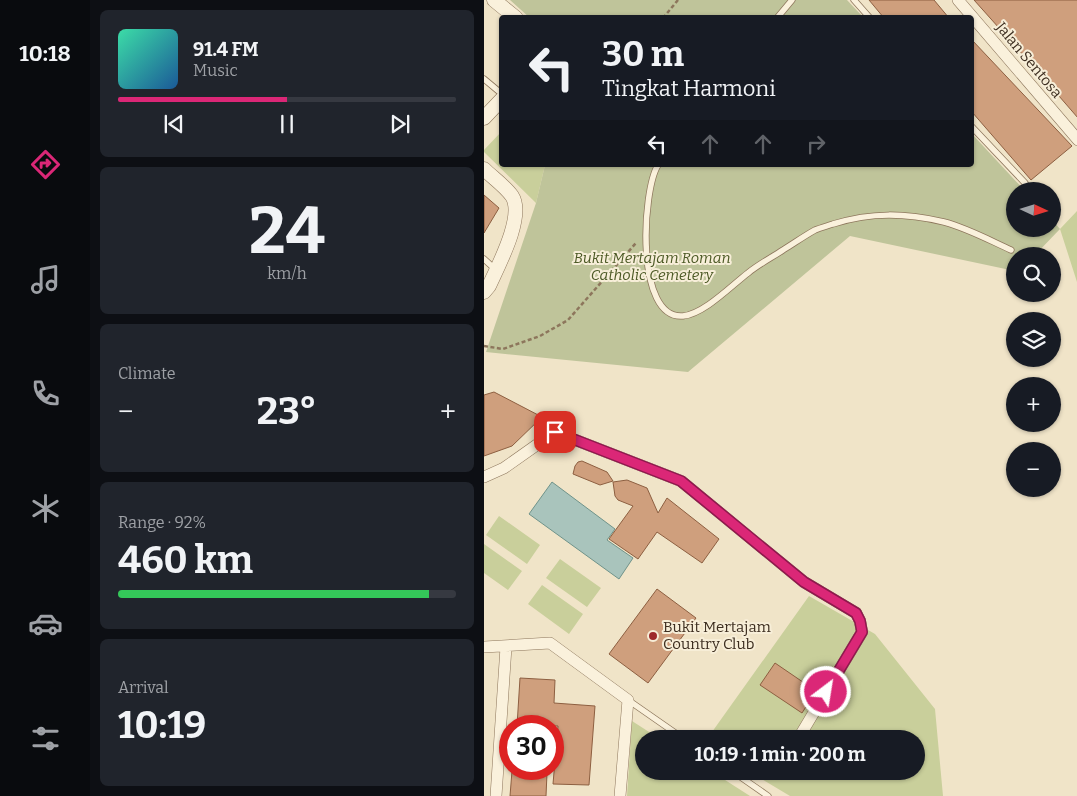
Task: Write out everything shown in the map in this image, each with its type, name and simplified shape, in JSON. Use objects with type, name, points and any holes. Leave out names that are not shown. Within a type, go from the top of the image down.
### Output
[{"type":"street","points":[[494,0],[512,15]]},
{"type":"street","name":"Jalan Sentosa","points":[[958,0],[967,15]]},
{"type":"street","name":"Jalan Sentosa","points":[[975,28],[1077,140]]},
{"type":"street","points":[[484,118],[499,102]]},
{"type":"street","points":[[484,169],[512,196],[516,210],[513,228],[489,286],[484,292]]},
{"type":"street","points":[[484,477],[504,468],[555,432],[681,481],[804,582],[856,613],[862,632],[803,730]]},
{"type":"street","points":[[484,647],[550,644],[628,700],[620,796]]},
{"type":"street","points":[[496,796],[506,647]]},
{"type":"lane","points":[[780,15],[792,0]]},
{"type":"lane","points":[[854,0],[867,15]]},
{"type":"lane","points":[[484,79],[499,92]]},
{"type":"lane","points":[[974,129],[1024,182]]},
{"type":"lane","points":[[657,167],[650,184],[646,232],[650,278],[652,289],[660,305],[668,313],[680,316],[693,314],[704,307],[751,270],[815,230],[848,220],[879,214],[912,216],[946,223],[1006,248]]},
{"type":"lane","points":[[484,259],[496,270]]},
{"type":"lane","points":[[628,700],[671,730]]},
{"type":"lane","points":[[745,780],[768,796]]},
{"type":"path","points":[[666,15],[678,0]]},
{"type":"path","points":[[484,346],[503,349],[540,336],[568,320],[646,232]]},
{"type":"green space","points":[[510,0],[847,0],[861,15],[527,15]]},
{"type":"green space","points":[[499,134],[499,167],[484,152]]},
{"type":"green space","name":"Bukit Mertajam Roman Catholic Cemetery","points":[[974,136],[1017,182],[1006,182],[1006,238],[1051,238],[1043,247],[1006,247],[1006,269],[850,236],[688,372],[486,352],[536,203],[545,167],[974,167]]},
{"type":"green space","points":[[499,167],[545,167],[536,203]]},
{"type":"green space","points":[[1077,211],[1077,282],[1062,235],[1062,227]]},
{"type":"green space","points":[[499,516],[540,545],[527,564],[486,535]]},
{"type":"green space","points":[[484,544],[522,571],[508,590],[484,573]]},
{"type":"green space","points":[[560,559],[601,588],[587,607],[546,578]]},
{"type":"green space","points":[[542,585],[583,614],[569,634],[528,604]]},
{"type":"green space","points":[[809,596],[875,634],[935,709],[943,796],[790,796],[763,780],[925,780],[925,730],[713,730]]},
{"type":"green space","points":[[632,721],[646,730],[635,730],[635,780],[725,780],[750,796],[627,796]]},
{"type":"water","points":[[552,482],[615,529],[607,540],[633,558],[619,579],[529,514]]},
{"type":"building","points":[[869,0],[934,0],[946,15],[882,15]]},
{"type":"building","points":[[974,0],[1078,0],[1078,118],[1033,66]]},
{"type":"building","points":[[974,42],[1072,146],[1031,180],[974,114]]},
{"type":"building","points":[[484,195],[499,208],[484,233]]},
{"type":"building","points":[[494,392],[542,417],[512,446],[484,456],[484,395]]},
{"type":"building","points":[[582,461],[607,472],[613,481],[600,485],[573,474],[575,466],[578,462]]},
{"type":"building","points":[[627,480],[647,488],[658,513],[667,498],[719,539],[702,563],[657,532],[638,559],[609,539],[633,506],[618,500],[615,496],[613,482]]},
{"type":"building","name":"Bukit Mertajam Country Club","points":[[657,589],[696,618],[648,683],[609,654]]},
{"type":"building","points":[[775,663],[816,691],[802,713],[760,685]]},
{"type":"building","points":[[520,678],[555,680],[554,703],[595,706],[589,785],[553,784],[553,780],[564,780],[564,715],[518,715]]},
{"type":"building","points":[[511,780],[547,780],[546,796],[510,796]]},
{"type":"place","name":"Bukit Mertajam Country Club","points":[[653,636]]},
{"type":"route","points":[[555,432],[681,481],[804,582],[856,613],[862,632],[826,692]]}]
